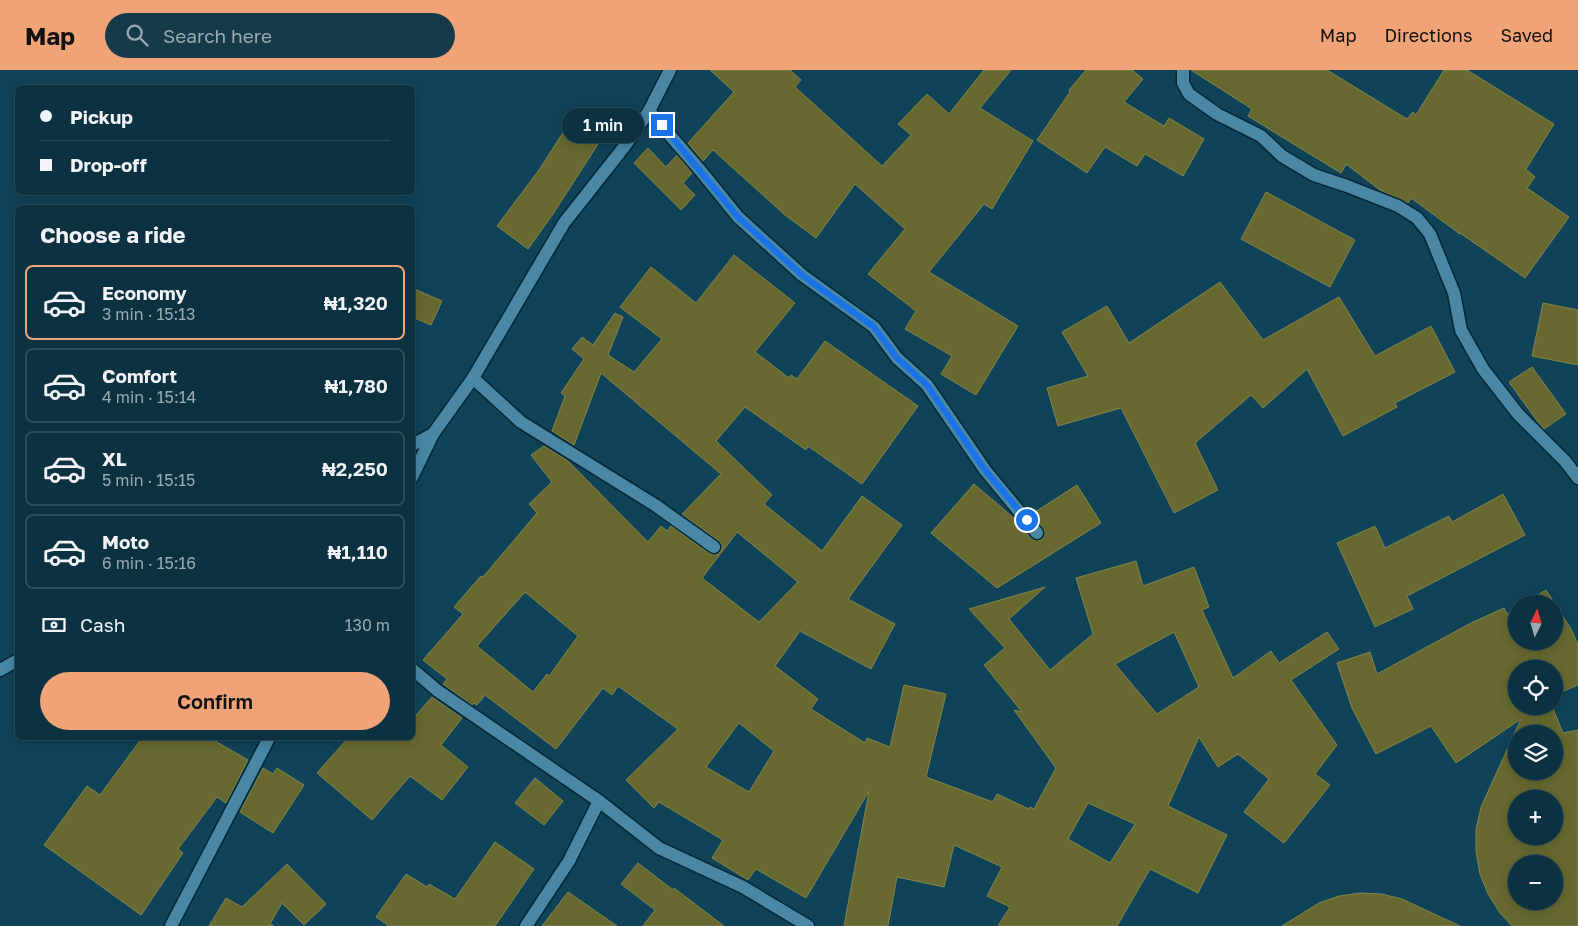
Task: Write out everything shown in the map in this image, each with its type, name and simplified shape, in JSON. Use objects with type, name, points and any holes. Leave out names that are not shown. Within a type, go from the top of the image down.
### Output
[{"type":"street","points":[[415,471],[433,434],[473,378],[564,223],[624,147],[649,111],[670,70]]},
{"type":"street","points":[[1183,70],[1183,83],[1189,94],[1217,114],[1261,136],[1282,156],[1314,175],[1398,206],[1417,218],[1430,234],[1454,293],[1461,330],[1483,370],[1518,414],[1578,478]]},
{"type":"street","points":[[649,111],[738,217],[802,275],[874,327],[897,358],[927,385],[985,470],[1037,533]]},
{"type":"street","points":[[473,378],[520,422],[655,505],[714,547]]},
{"type":"street","points":[[415,443],[433,434]]},
{"type":"street","points":[[0,670],[15,662]]},
{"type":"street","points":[[415,672],[438,691],[598,801],[658,848],[742,887],[808,926]]},
{"type":"street","points":[[171,926],[268,740]]},
{"type":"street","points":[[526,926],[569,861],[598,801]]},
{"type":"building","points":[[710,70],[790,70],[801,80],[795,87],[882,166],[911,135],[898,124],[927,94],[949,114],[984,70],[1011,70],[980,108],[1033,141],[992,209],[984,204],[929,272],[1018,326],[976,395],[941,374],[952,356],[905,329],[916,311],[868,274],[905,229],[855,184],[816,238],[785,215],[713,150],[703,161],[688,143],[734,92]]},
{"type":"building","points":[[1086,70],[1132,70],[1143,79],[1124,102],[1164,126],[1169,118],[1204,139],[1183,176],[1145,154],[1137,166],[1105,147],[1087,173],[1037,140],[1070,92],[1069,90]]},
{"type":"building","points":[[1191,70],[1327,70],[1407,119],[1413,112],[1416,115],[1444,70],[1467,70],[1554,124],[1526,169],[1535,177],[1527,188],[1569,217],[1525,278],[1411,198],[1408,203],[1380,190],[1346,164],[1341,173],[1248,116],[1252,109]]},
{"type":"building","points":[[577,111],[607,130],[528,249],[497,226],[539,170]]},
{"type":"building","points":[[648,148],[666,167],[677,155],[692,173],[683,183],[695,195],[681,210],[634,163]]},
{"type":"building","points":[[1266,192],[1355,240],[1330,287],[1241,239]]},
{"type":"building","points":[[734,255],[795,303],[755,352],[789,378],[791,375],[797,379],[825,341],[918,406],[862,484],[808,446],[806,450],[745,407],[716,441],[772,495],[764,504],[822,551],[862,496],[902,525],[848,599],[895,624],[871,669],[800,631],[775,666],[818,699],[811,709],[865,743],[867,738],[890,747],[904,685],[946,694],[926,777],[993,802],[997,794],[1029,809],[1030,807],[1034,809],[1056,768],[1014,710],[1022,712],[984,665],[1005,648],[969,609],[1045,587],[1009,619],[1050,670],[1093,634],[1076,578],[1136,561],[1143,586],[1194,567],[1209,607],[1202,610],[1233,678],[1271,651],[1279,663],[1327,632],[1339,649],[1291,680],[1337,745],[1315,774],[1330,785],[1284,843],[1244,812],[1269,779],[1238,754],[1218,767],[1199,737],[1168,806],[1227,835],[1198,893],[1150,869],[1117,926],[998,926],[1010,907],[987,896],[1002,867],[954,845],[944,887],[897,877],[888,926],[844,926],[869,791],[806,898],[756,869],[748,880],[712,858],[723,840],[659,802],[654,808],[626,780],[678,729],[618,686],[612,695],[603,688],[556,749],[485,695],[477,705],[474,703],[472,705],[443,684],[447,679],[423,660],[463,614],[454,607],[481,576],[483,577],[537,513],[529,504],[552,482],[531,455],[544,446],[568,461],[648,542],[661,526],[667,531],[671,526],[710,554],[717,555],[721,551],[722,544],[719,541],[682,514],[721,474],[601,373],[574,445],[552,431],[565,396],[561,393],[584,359],[572,349],[582,337],[593,345],[615,313],[623,317],[608,355],[634,372],[662,339],[620,307],[651,267],[696,303]],"holes":[[[737,532],[798,582],[759,622],[702,578]],[[525,592],[578,636],[549,676],[547,674],[533,692],[477,646]],[[1174,632],[1199,687],[1157,714],[1115,664]],[[739,723],[774,751],[749,792],[706,767]],[[1088,803],[1135,824],[1110,863],[1068,839]]]},
{"type":"building","points":[[1220,282],[1263,340],[1339,297],[1375,356],[1431,326],[1455,372],[1395,403],[1397,407],[1343,436],[1307,369],[1263,408],[1251,395],[1195,443],[1218,490],[1174,513],[1121,408],[1058,426],[1047,388],[1088,376],[1062,332],[1107,306],[1129,343]]},
{"type":"building","points":[[415,289],[442,301],[431,325],[415,318]]},
{"type":"building","points":[[1543,303],[1578,310],[1578,365],[1532,356]]},
{"type":"building","points":[[1532,367],[1566,414],[1544,429],[1509,382]]},
{"type":"building","points":[[974,484],[1015,519],[1035,541],[1042,540],[1045,532],[1032,514],[1077,485],[1101,523],[997,588],[931,533]]},
{"type":"building","points":[[1503,494],[1525,535],[1407,596],[1413,609],[1375,627],[1337,543],[1375,526],[1385,548],[1449,516],[1452,522]]},
{"type":"building","points":[[1546,590],[1549,595],[1538,595]]},
{"type":"building","points":[[1504,608],[1507,614],[1508,650],[1563,650],[1563,617],[1571,629],[1578,645],[1578,685],[1563,691],[1563,660],[1508,660],[1508,715],[1556,715],[1560,725],[1518,725],[1521,719],[1512,725],[1508,725],[1508,728],[1456,763],[1431,726],[1376,754],[1352,708],[1337,663],[1370,652],[1377,674],[1471,623]]},
{"type":"building","points":[[432,697],[462,718],[441,745],[468,767],[442,800],[410,776],[372,820],[317,773],[346,740],[415,740],[415,717]]},
{"type":"building","points":[[1578,730],[1578,926],[1512,926],[1500,913],[1488,894],[1480,874],[1476,852],[1476,829],[1481,807],[1508,748],[1508,780],[1563,780],[1563,733]]},
{"type":"building","points":[[141,740],[213,740],[248,760],[226,803],[217,797],[178,849],[183,853],[141,915],[44,845],[87,786],[100,795]]},
{"type":"building","points":[[263,768],[273,774],[277,768],[304,785],[273,833],[240,812]]},
{"type":"building","points":[[535,778],[563,801],[544,825],[515,803]]},
{"type":"building","points":[[495,842],[534,869],[495,926],[389,926],[376,917],[406,874],[427,887],[429,884],[455,899]]},
{"type":"building","points":[[638,863],[724,926],[643,926],[655,910],[621,884]]},
{"type":"building","points":[[287,864],[326,904],[304,925],[282,903],[270,924],[274,926],[209,926],[226,898],[242,907]]},
{"type":"building","points":[[568,892],[617,926],[542,926]]},
{"type":"building","points":[[1360,893],[1382,894],[1402,899],[1460,926],[1282,926],[1319,903],[1339,896]]},
{"type":"route","points":[[662,125],[738,217],[802,275],[874,327],[897,358],[927,385],[985,470],[1027,520]]}]
